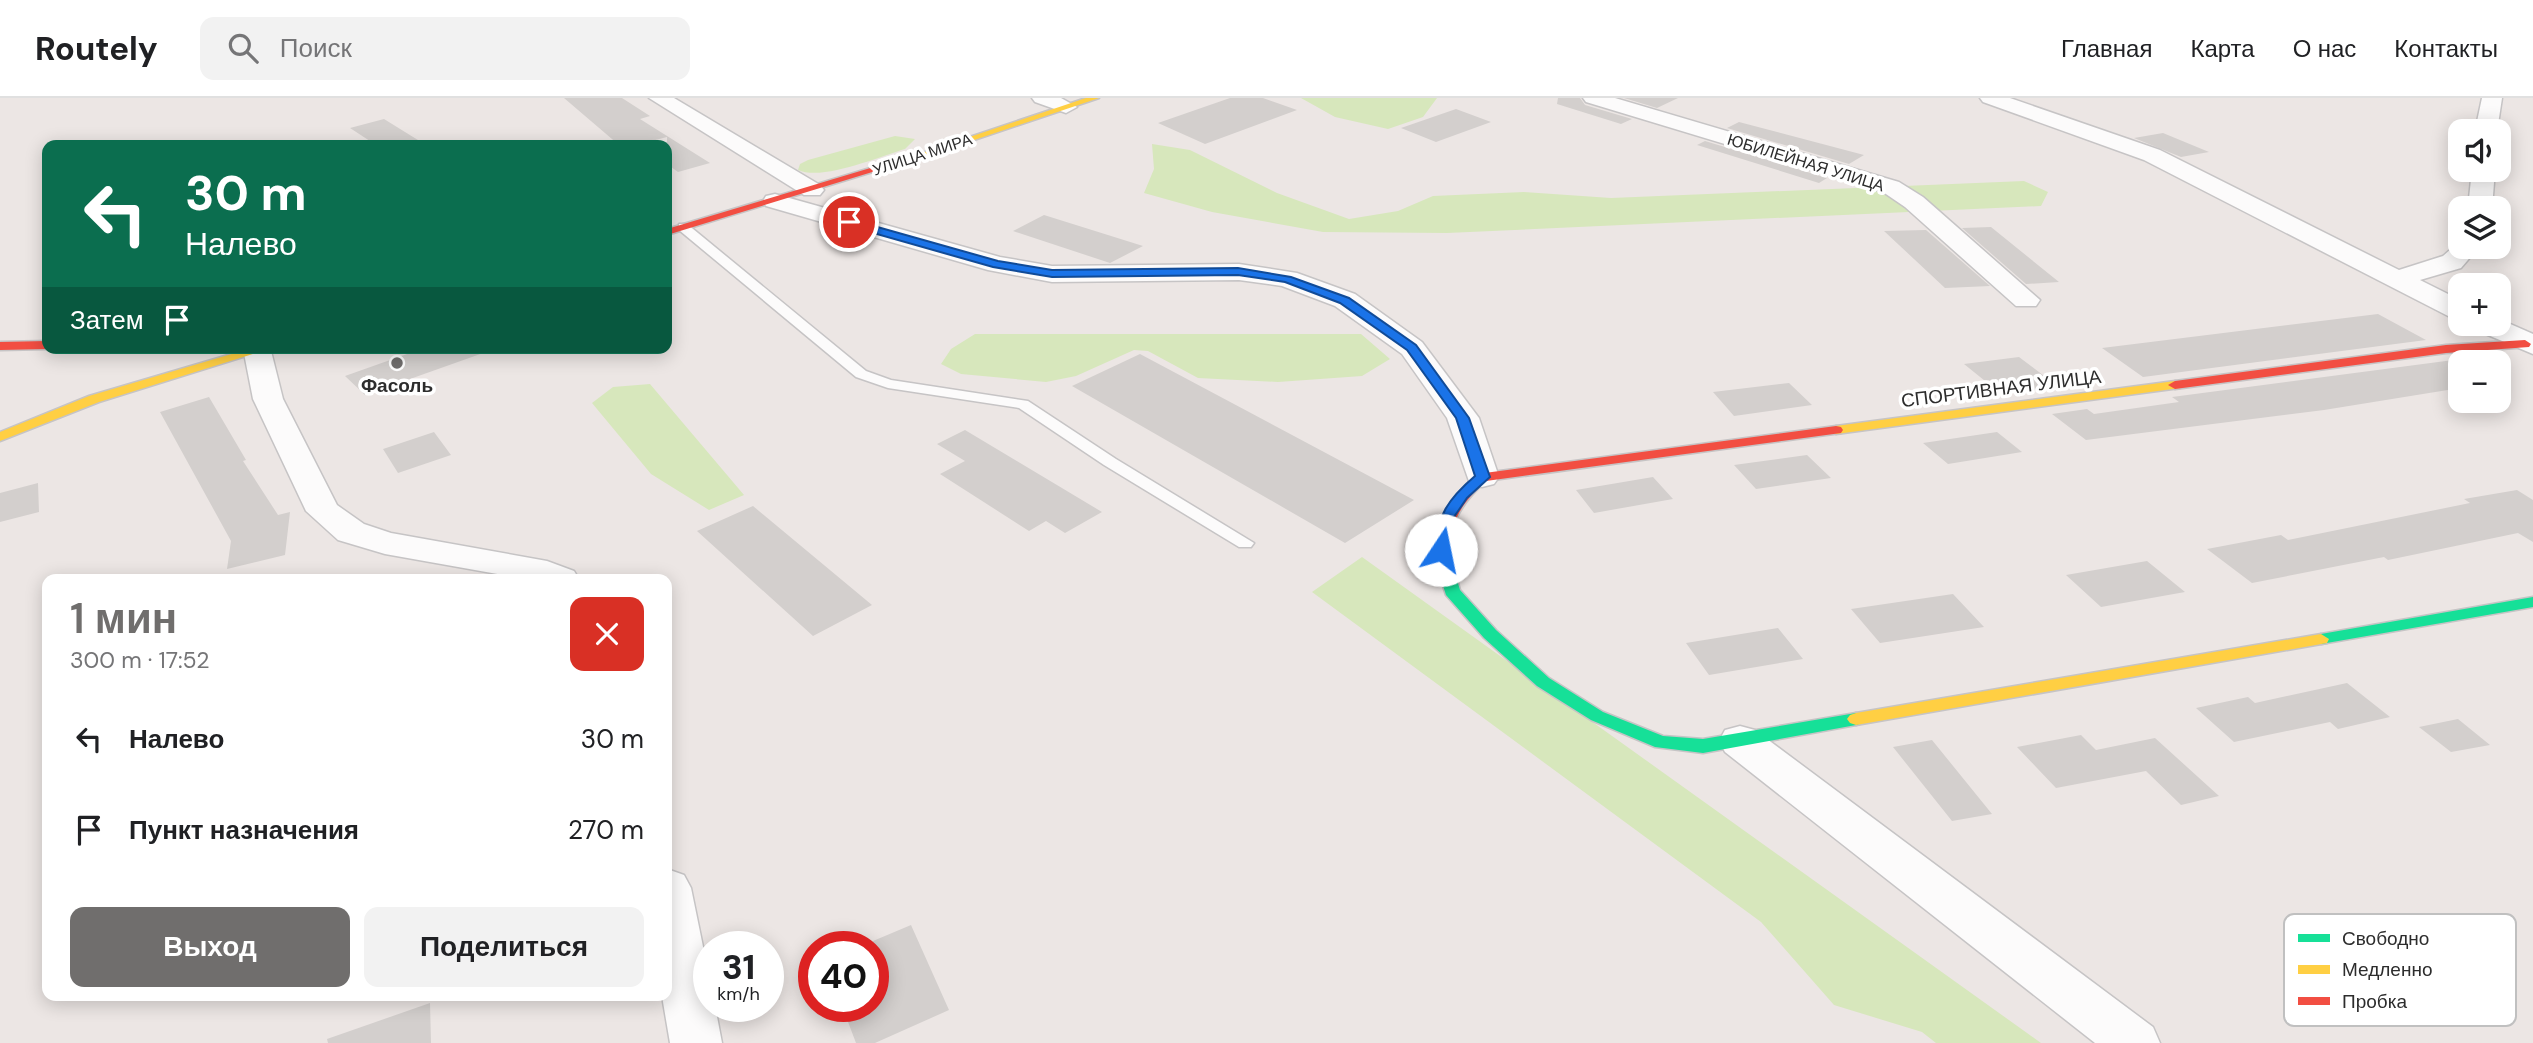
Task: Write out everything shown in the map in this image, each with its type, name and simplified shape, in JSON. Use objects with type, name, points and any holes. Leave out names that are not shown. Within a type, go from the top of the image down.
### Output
[{"type":"street","points":[[659,98],[812,190]]},
{"type":"street","points":[[1042,98],[1066,107]]},
{"type":"street","name":"УЛИЦА МИРА","points":[[675,229],[812,190],[1095,98]]},
{"type":"street","name":"ЮБИЛЕЙНАЯ УЛИЦА","points":[[1593,98],[1891,187],[1914,202],[2026,300]]},
{"type":"street","points":[[1990,98],[2152,155],[2448,305]]},
{"type":"street","points":[[2488,119],[2492,98]]},
{"type":"street","points":[[775,201],[997,264],[1052,274],[1238,272],[1287,279],[1345,300],[1412,348],[1463,418],[1482,477],[1462,495],[1446,517],[1441,550],[1452,591],[1490,634],[1543,682],[1610,721],[1661,743],[1703,746],[2533,602]]},
{"type":"street","points":[[2397,279],[2455,259]]},
{"type":"street","points":[[2511,336],[2529,344]]},
{"type":"street","name":"СПОРТИВНАЯ УЛИЦА","points":[[1482,477],[2446,349],[2529,344]]},
{"type":"street","points":[[0,346],[42,345]]},
{"type":"street","points":[[0,437],[94,399],[234,354]]},
{"type":"street","points":[[251,354],[268,399],[323,512],[351,532],[385,543],[551,574]]},
{"type":"street","points":[[1740,740],[2134,1043]]},
{"type":"street","points":[[672,915],[696,1043]]},
{"type":"lane","points":[[675,229],[861,374],[888,384],[1023,404],[1110,462],[1245,543]]},
{"type":"green space","points":[[1301,98],[1437,98],[1423,117],[1388,129],[1335,117]]},
{"type":"green space","points":[[895,136],[915,139],[905,149],[851,167],[809,173],[798,170],[800,164],[808,160]]},
{"type":"green space","points":[[1152,144],[1190,150],[1277,193],[1349,219],[1398,211],[1433,196],[1524,192],[1611,198],[2024,181],[2048,192],[2041,206],[1447,233],[1323,232],[1212,212],[1144,193],[1154,169]]},
{"type":"green space","points":[[975,334],[1361,334],[1390,359],[1362,376],[1278,382],[1198,378],[1148,351],[1134,350],[1076,376],[1046,382],[961,374],[941,364],[951,349]]},
{"type":"green space","points":[[650,384],[744,495],[709,510],[651,474],[592,403],[613,387]]},
{"type":"green space","points":[[1362,557],[2041,1043],[1936,1043],[1922,1032],[1834,1005],[1761,922],[1312,592]]},
{"type":"building","points":[[564,98],[622,98],[650,116],[640,119],[710,163],[678,172],[672,168],[672,140],[667,140],[667,137],[655,140],[613,140]]},
{"type":"building","points":[[1230,98],[1263,98],[1297,110],[1205,144],[1158,123]]},
{"type":"building","points":[[1558,98],[1580,98],[1585,105],[1632,119],[1621,124],[1557,104]]},
{"type":"building","points":[[1624,98],[1678,98],[1657,108]]},
{"type":"building","points":[[1456,109],[1491,122],[1436,142],[1401,128]]},
{"type":"building","points":[[384,119],[418,140],[368,140],[350,128]]},
{"type":"building","points":[[1739,122],[1864,155],[1849,164],[1727,128]]},
{"type":"building","points":[[2163,133],[2209,152],[2181,157],[2134,138]]},
{"type":"building","points":[[1705,141],[1827,178],[1819,183],[1697,145]]},
{"type":"building","points":[[1044,215],[1143,246],[1110,263],[1013,231]]},
{"type":"building","points":[[1991,227],[2059,282],[2026,284],[1962,228]]},
{"type":"building","points":[[1926,230],[1990,286],[1945,288],[1884,231]]},
{"type":"building","points":[[2378,314],[2426,340],[2143,377],[2102,348]]},
{"type":"building","points":[[407,354],[480,354],[365,395],[345,376]]},
{"type":"building","points":[[1140,354],[1414,500],[1345,543],[1072,386]]},
{"type":"building","points":[[2019,357],[2060,388],[2025,392],[2011,382],[1990,385],[1964,364]]},
{"type":"building","points":[[2448,361],[2448,390],[2324,410],[2086,440],[2052,414],[2087,409],[2094,414],[2179,402],[2172,397]]},
{"type":"building","points":[[1789,383],[1812,405],[1734,416],[1713,392]]},
{"type":"building","points":[[209,397],[246,460],[243,461],[278,515],[290,512],[285,555],[227,569],[231,541],[160,412]]},
{"type":"building","points":[[965,430],[1102,512],[1065,533],[1046,521],[1029,531],[940,474],[965,461],[937,444]]},
{"type":"building","points":[[434,432],[451,455],[398,473],[383,449]]},
{"type":"building","points":[[1997,432],[2022,452],[1948,464],[1923,443]]},
{"type":"building","points":[[1807,455],[1831,478],[1756,489],[1734,465]]},
{"type":"building","points":[[1653,477],[1673,499],[1594,513],[1576,490]]},
{"type":"building","points":[[38,483],[39,512],[0,522],[0,493]]},
{"type":"building","points":[[2517,490],[2533,500],[2533,542],[2518,533],[2388,560],[2384,557],[2252,583],[2207,549],[2281,535],[2288,540],[2470,503],[2464,499]]},
{"type":"building","points":[[753,506],[872,605],[813,636],[697,531]]},
{"type":"building","points":[[2147,561],[2185,592],[2101,607],[2066,575]]},
{"type":"building","points":[[1953,594],[1984,627],[1880,643],[1851,609]]},
{"type":"building","points":[[1778,628],[1803,659],[1709,675],[1686,643]]},
{"type":"building","points":[[2347,683],[2390,717],[2338,729],[2330,722],[2234,742],[2196,708],[2248,697],[2255,703]]},
{"type":"building","points":[[2458,719],[2490,745],[2451,752],[2419,727]]},
{"type":"building","points":[[2081,735],[2096,750],[2155,738],[2219,796],[2181,805],[2146,771],[2056,788],[2017,747]]},
{"type":"building","points":[[1932,740],[1992,814],[1952,821],[1893,747]]},
{"type":"building","points":[[911,925],[949,1010],[875,1043],[856,1043],[848,1022],[889,1022],[889,934]]},
{"type":"building","points":[[430,1003],[431,1043],[328,1043],[327,1039]]},
{"type":"traffic: fast","points":[[1446,570],[1452,591],[1490,634],[1543,682],[1597,716],[1661,742],[1703,746],[1856,719]]},
{"type":"traffic: fast","points":[[2321,639],[2533,602]]},
{"type":"traffic: slow","points":[[900,162],[1095,98]]},
{"type":"traffic: slow","points":[[0,437],[94,399],[246,354]]},
{"type":"traffic: slow","points":[[1836,430],[2175,385]]},
{"type":"traffic: slow","points":[[1856,719],[2321,639]]},
{"type":"traffic: jam","points":[[672,230],[900,162]]},
{"type":"traffic: jam","points":[[2175,385],[2446,349],[2525,344]]},
{"type":"traffic: jam","points":[[0,346],[42,345]]},
{"type":"traffic: jam","points":[[1446,570],[1443,542],[1448,518],[1462,497],[1482,477],[1836,430]]},
{"type":"place","name":"Фасоль","points":[[397,363]]},
{"type":"route","points":[[849,222],[997,264],[1052,274],[1238,272],[1287,279],[1345,300],[1412,348],[1463,418],[1482,477],[1462,495],[1446,517],[1441,550]]}]
